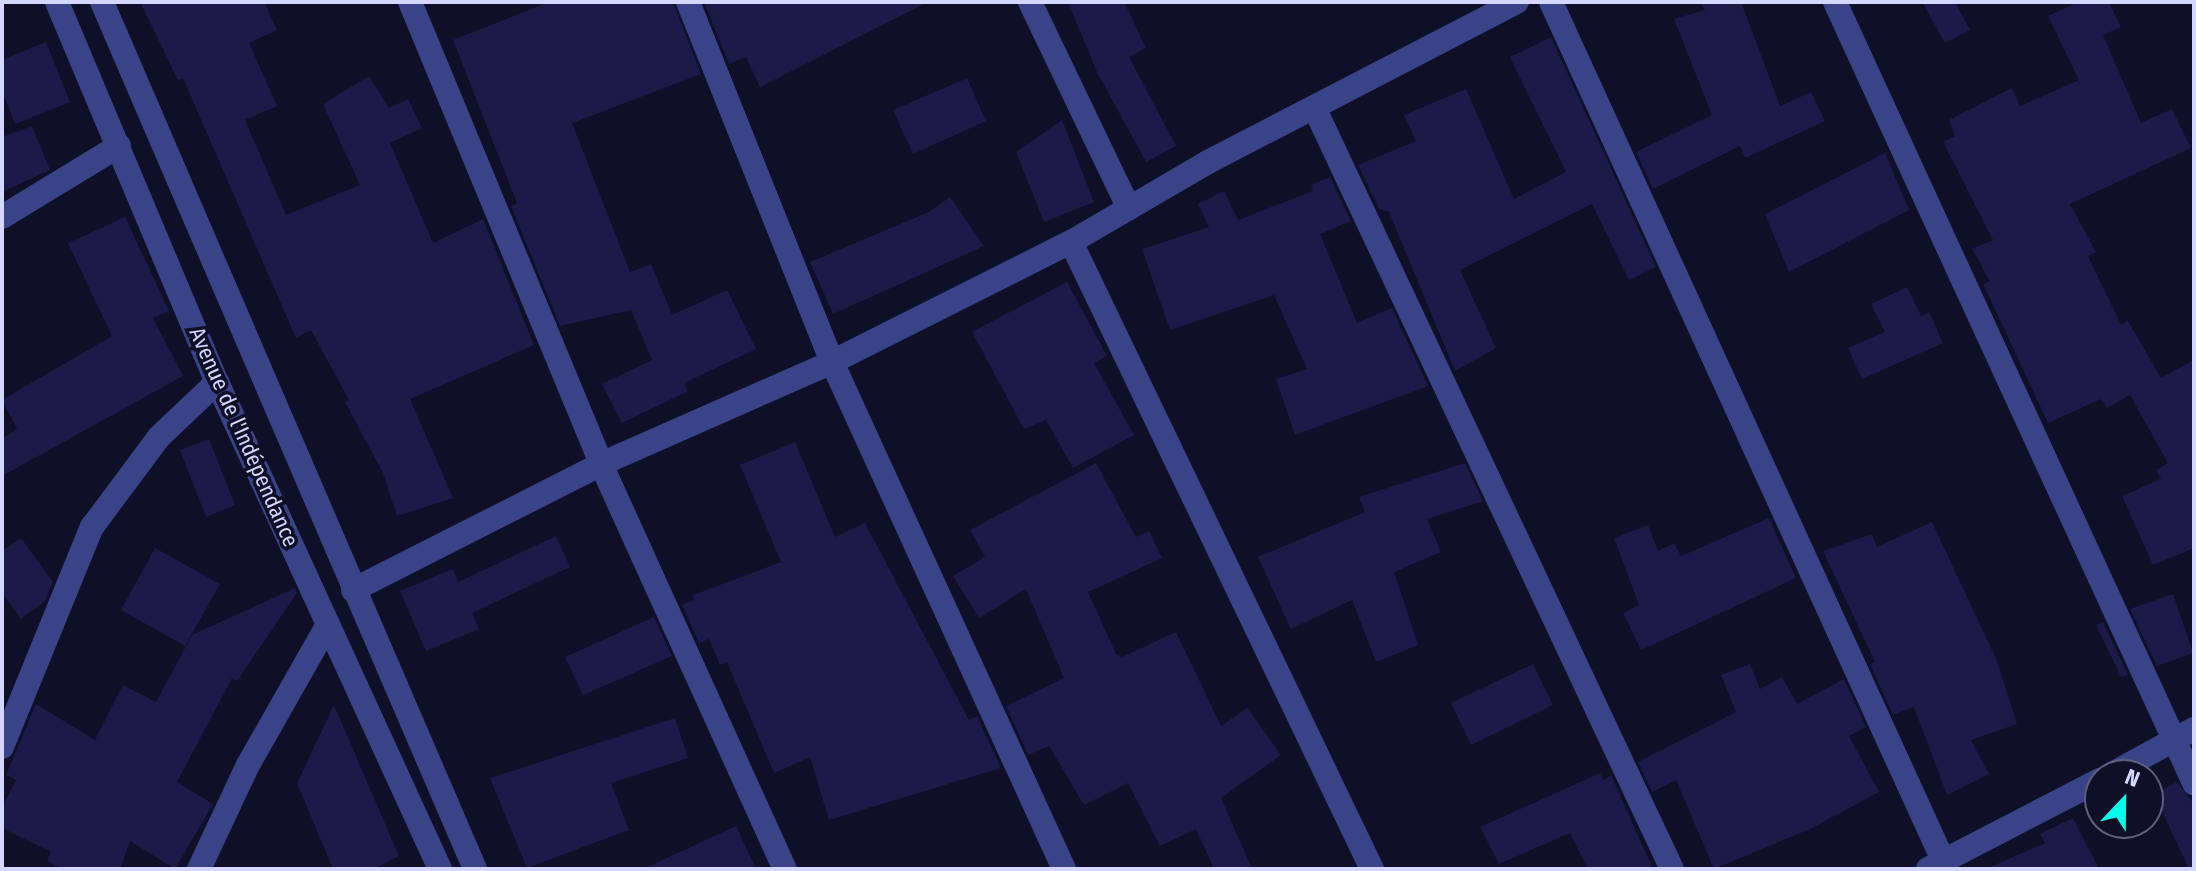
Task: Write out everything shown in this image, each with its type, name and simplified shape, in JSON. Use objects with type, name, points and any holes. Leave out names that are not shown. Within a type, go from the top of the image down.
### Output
[{"type":"street","name":"Avenue de l'Indépendance","points":[[57,2],[217,382],[440,869]]},
{"type":"street","name":"Avenue de l'Indépendance","points":[[102,2],[475,869]]},
{"type":"street","points":[[410,2],[601,464],[785,869]]},
{"type":"street","points":[[688,2],[832,362],[1064,869]]},
{"type":"street","points":[[1030,2],[1129,209]]},
{"type":"street","points":[[353,590],[601,464],[832,362],[1071,242],[1314,107],[1517,2]]},
{"type":"street","points":[[1551,2],[1939,866],[2084,789]]},
{"type":"street","points":[[1835,2],[2183,734],[2194,783]]},
{"type":"street","points":[[1314,107],[1672,869]]},
{"type":"street","points":[[2,217],[119,146]]},
{"type":"street","points":[[1071,242],[1372,869]]},
{"type":"street","points":[[2,747],[92,527],[159,437],[217,382]]},
{"type":"street","points":[[199,869],[248,765],[328,624]]},
{"type":"street","points":[[2138,759],[2183,734]]},
{"type":"building","points":[[140,2],[264,2],[277,30],[249,43],[277,106],[245,120],[286,215],[360,185],[323,104],[369,76],[389,108],[408,99],[422,128],[390,143],[433,243],[483,219],[534,345],[410,399],[453,498],[397,516],[383,473],[345,402],[349,400],[311,330],[296,338],[183,78],[178,80]]},
{"type":"building","points":[[549,2],[673,2],[701,74],[572,123],[630,272],[651,264],[672,315],[727,290],[756,349],[684,383],[688,391],[622,423],[602,384],[652,360],[631,310],[560,326],[511,206],[517,203],[453,40]]},
{"type":"building","points":[[704,2],[928,2],[760,87],[746,57],[729,64]]},
{"type":"building","points":[[1068,2],[1124,2],[1146,48],[1129,57],[1176,146],[1146,162],[1097,72]]},
{"type":"building","points":[[1700,2],[1741,2],[1780,106],[1811,92],[1825,121],[1745,158],[1740,146],[1653,189],[1636,152],[1712,115],[1674,19],[1705,10]]},
{"type":"building","points":[[1922,2],[1955,2],[1970,30],[1945,43]]},
{"type":"building","points":[[2078,2],[2109,2],[2121,27],[2103,35],[2141,123],[2172,109],[2191,148],[2070,204],[2096,252],[2088,256],[2121,325],[2128,321],[2161,378],[2194,360],[2194,548],[2153,565],[2122,496],[2161,479],[2156,470],[2168,463],[2130,395],[2107,408],[2101,399],[2048,423],[1983,284],[1990,281],[1972,249],[1993,240],[1943,142],[1955,136],[1949,120],[2012,88],[2020,106],[2079,80],[2048,16]]},
{"type":"building","points":[[1551,37],[1656,267],[1629,280],[1592,204],[1460,270],[1496,348],[1455,371],[1389,212],[1379,209],[1358,165],[1416,141],[1404,115],[1466,89],[1514,199],[1566,172],[1510,57]]},
{"type":"building","points":[[46,42],[70,102],[15,124],[2,91],[2,60]]},
{"type":"building","points":[[967,78],[986,121],[913,154],[893,110]]},
{"type":"building","points":[[1062,120],[1094,202],[1044,222],[1016,152]]},
{"type":"building","points":[[32,126],[50,170],[2,192],[2,137]]},
{"type":"building","points":[[1885,153],[1909,210],[1789,272],[1765,214]]},
{"type":"building","points":[[1330,177],[1351,221],[1320,234],[1357,323],[1392,308],[1428,386],[1295,435],[1276,379],[1307,369],[1274,295],[1170,330],[1142,249],[1209,227],[1198,204],[1224,191],[1238,220],[1313,191],[1311,185]]},
{"type":"building","points":[[950,197],[984,246],[833,314],[810,262],[929,212]]},
{"type":"building","points":[[125,217],[169,311],[153,318],[183,376],[2,476],[2,439],[17,429],[2,400],[112,336],[68,243]]},
{"type":"building","points":[[1067,282],[1107,356],[1094,363],[1134,435],[1073,468],[1046,420],[1024,429],[972,332]]},
{"type":"building","points":[[1907,287],[1921,316],[1929,312],[1943,343],[1862,379],[1848,348],[1885,332],[1871,304]]},
{"type":"building","points":[[209,439],[235,505],[206,517],[180,450]]},
{"type":"building","points":[[795,442],[835,537],[865,523],[969,720],[977,716],[1001,768],[829,820],[810,757],[774,773],[727,662],[720,665],[709,639],[699,643],[682,605],[694,600],[693,595],[781,562],[740,465]]},
{"type":"building","points":[[1096,463],[1136,537],[1149,531],[1162,558],[1088,592],[1116,654],[1122,657],[1176,632],[1221,726],[1247,708],[1281,755],[1221,798],[1252,869],[1214,869],[1196,829],[1160,846],[1128,783],[1084,805],[1049,746],[1028,755],[1006,706],[1064,678],[1026,589],[979,618],[953,576],[985,557],[970,530]]},
{"type":"building","points":[[1465,463],[1483,501],[1427,519],[1441,552],[1394,572],[1418,645],[1376,662],[1352,600],[1291,629],[1258,557],[1365,512],[1359,497]]},
{"type":"building","points":[[1769,518],[1796,578],[1641,650],[1623,613],[1639,605],[1614,538],[1648,525],[1658,551],[1674,543],[1681,556]]},
{"type":"building","points":[[1932,522],[1997,661],[2017,724],[1971,740],[1989,774],[1947,795],[1914,707],[1893,715],[1870,664],[1875,662],[1823,551],[1872,534],[1877,547]]},
{"type":"building","points":[[556,536],[570,567],[472,613],[479,629],[426,651],[400,591],[453,569],[458,582]]},
{"type":"building","points":[[21,538],[53,582],[45,601],[21,619],[2,593],[2,551]]},
{"type":"building","points":[[155,548],[220,584],[185,646],[121,610]]},
{"type":"building","points":[[295,588],[297,593],[237,681],[232,678],[177,782],[213,804],[175,869],[130,841],[120,869],[63,869],[47,861],[51,852],[2,828],[2,807],[16,780],[6,775],[36,704],[95,740],[123,685],[156,702],[192,635]]},
{"type":"building","points":[[2173,594],[2193,653],[2157,666],[2130,609]]},
{"type":"building","points":[[654,617],[672,656],[583,695],[565,657]]},
{"type":"building","points":[[2103,622],[2128,675],[2121,677],[2096,625]]},
{"type":"building","points":[[1533,664],[1553,705],[1471,745],[1451,703]]},
{"type":"building","points":[[1750,664],[1760,689],[1782,677],[1797,704],[1844,679],[1866,727],[1849,736],[1879,792],[1810,829],[1714,869],[1676,780],[1652,792],[1638,762],[1736,712],[1721,675]]},
{"type":"building","points":[[334,705],[399,856],[374,869],[333,869],[297,783]]},
{"type":"building","points":[[675,718],[688,758],[611,783],[629,830],[527,868],[490,778]]},
{"type":"building","points":[[1600,773],[1603,780],[1611,775],[1653,869],[1588,869],[1570,833],[1499,864],[1480,827]]},
{"type":"building","points":[[2177,782],[2194,804],[2194,869],[2189,869],[2164,815],[2164,789]]},
{"type":"building","points":[[2073,818],[2099,869],[1986,869],[2045,843],[2040,834]]},
{"type":"building","points":[[736,826],[756,869],[643,869]]}]
